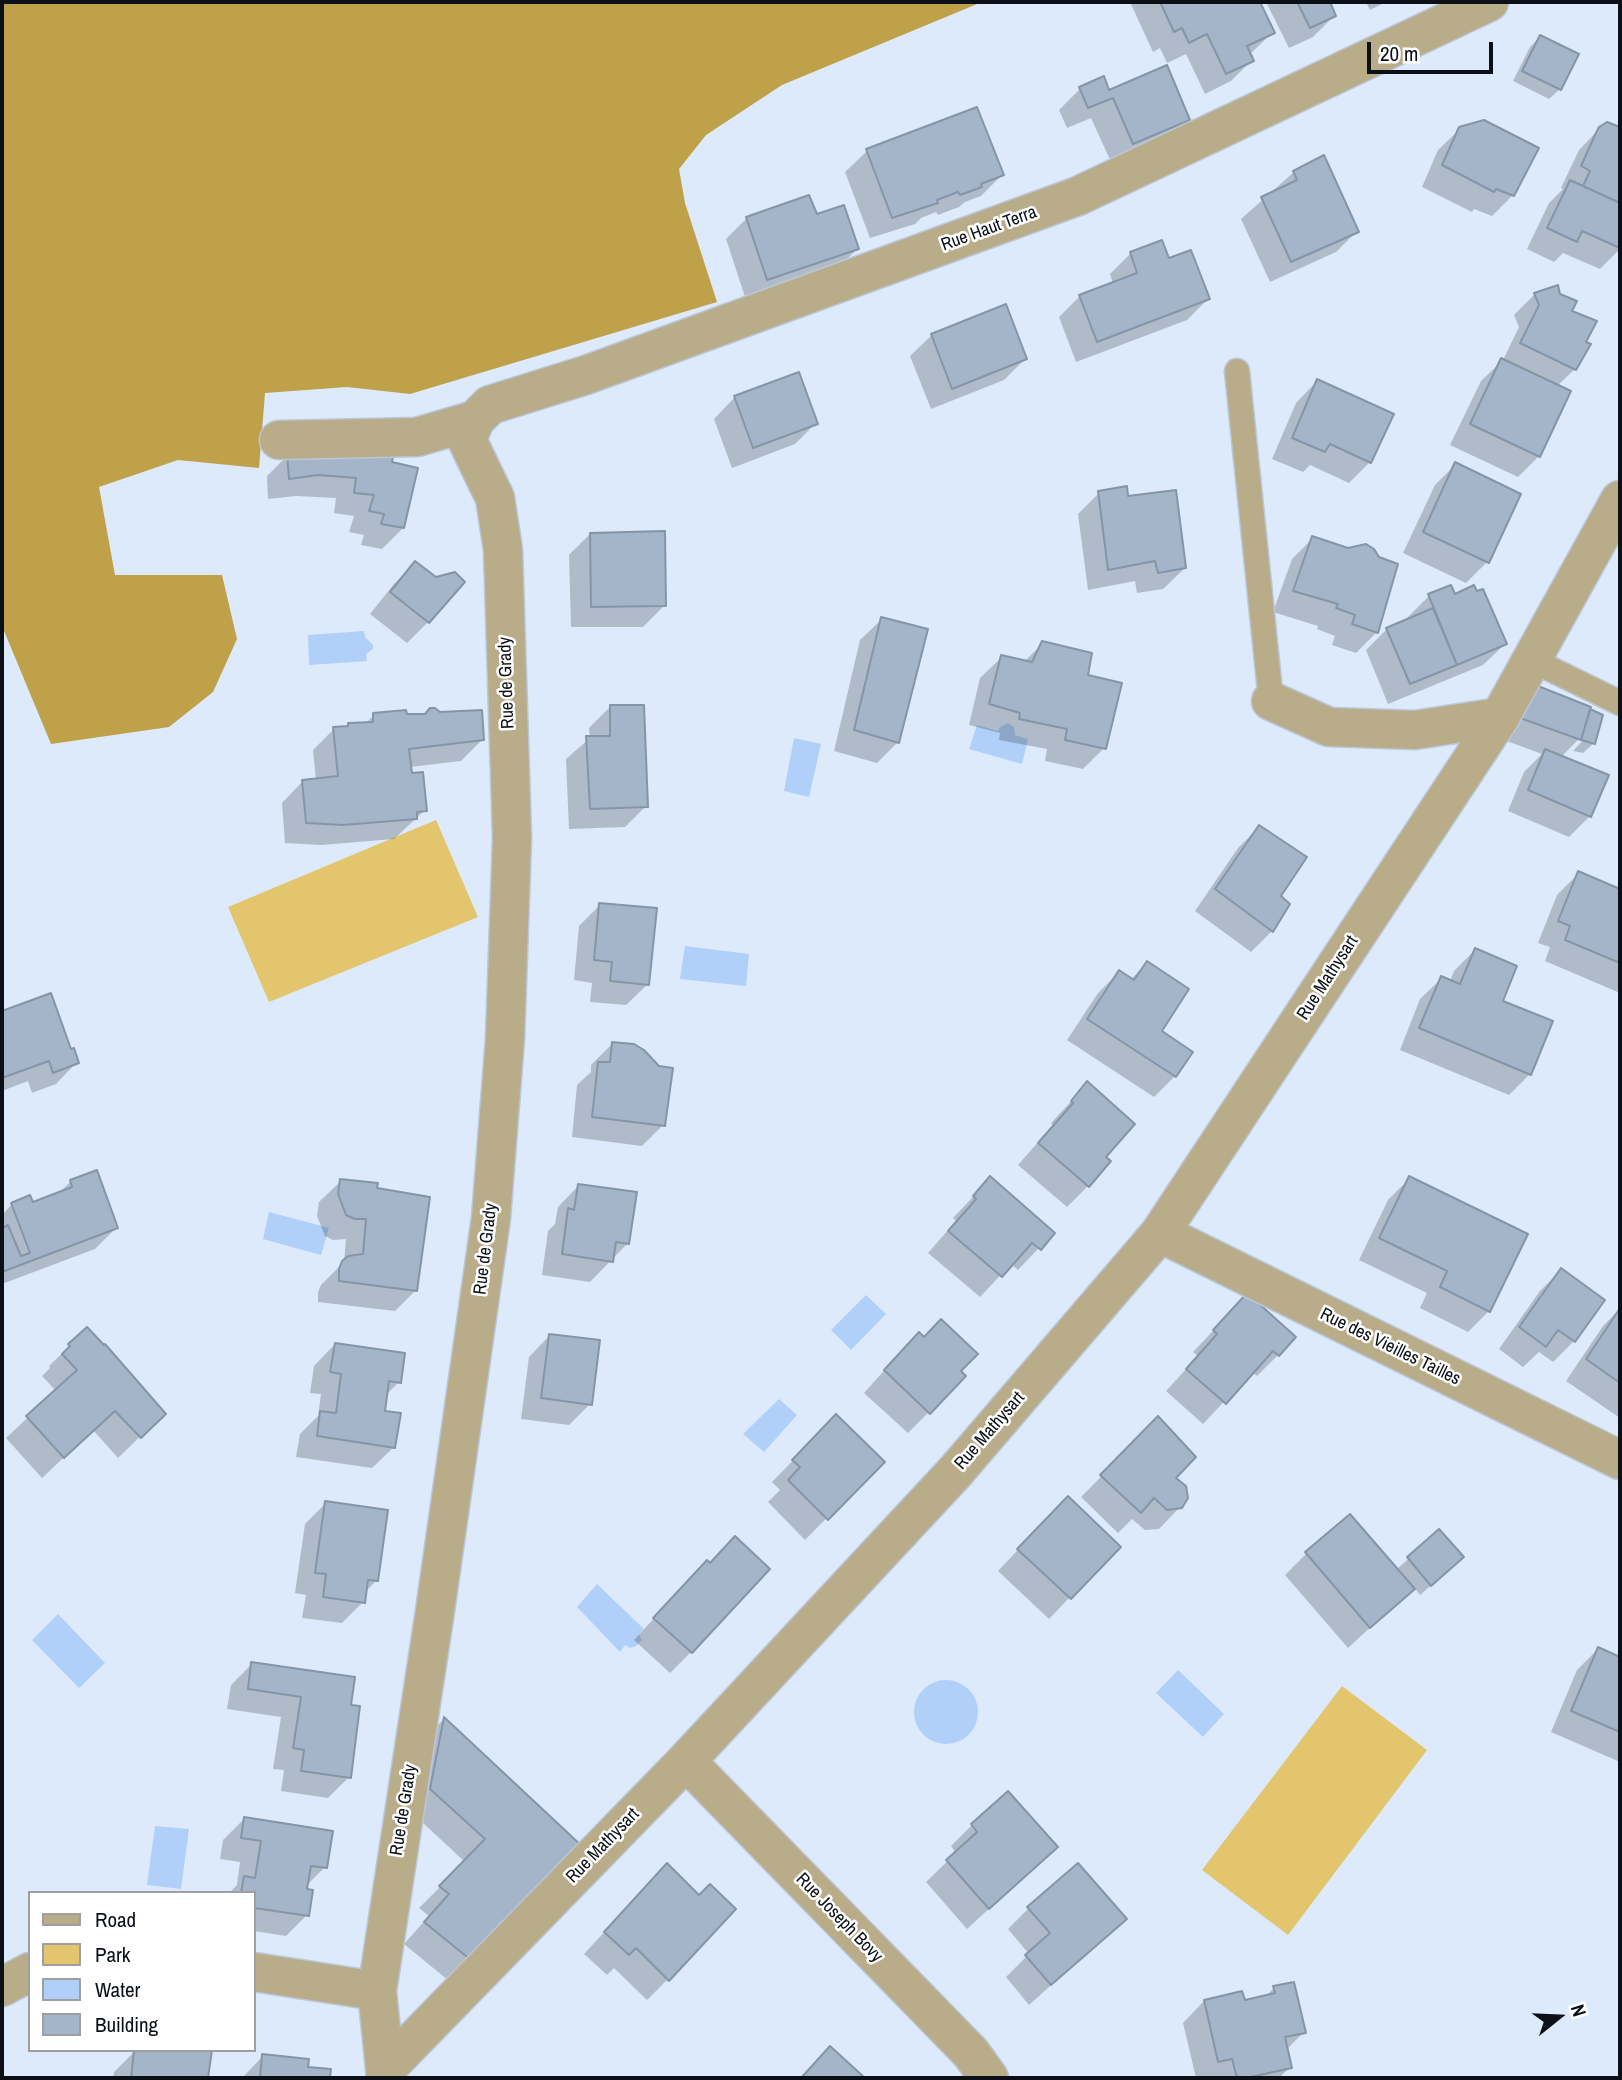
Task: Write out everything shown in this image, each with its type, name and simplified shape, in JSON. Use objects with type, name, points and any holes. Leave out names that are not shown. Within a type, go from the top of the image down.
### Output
[{"type":"street","name":"Rue Haut Terra","points":[[279,440],[417,437],[475,420],[490,405],[586,375],[1078,196],[1489,2]]},
{"type":"street","name":"Rue de Grady","points":[[386,2074],[377,1991],[491,1218],[505,1039],[512,838],[503,550],[495,498],[467,440],[475,420]]},
{"type":"street","name":"Rue Mathysart","points":[[386,2074],[686,1760],[956,1471],[1160,1233],[1500,717],[1620,500]]},
{"type":"street","points":[[1271,701],[1329,726],[1415,730],[1500,717]]},
{"type":"street","name":"Rue des Vieilles Tailles","points":[[1160,1233],[1620,1460]]},
{"type":"street","name":"Rue Joseph Bovy","points":[[686,1760],[971,2053],[989,2078]]},
{"type":"street","points":[[256,1972],[377,1991]]},
{"type":"street","points":[[2,1987],[28,1973]]},
{"type":"lane","points":[[1237,371],[1271,701]]},
{"type":"lane","points":[[1532,660],[1620,703]]},
{"type":"green space","points":[[436,820],[478,917],[269,1002],[228,907]]},
{"type":"green space","points":[[1342,1686],[1427,1750],[1288,1935],[1202,1870]]},
{"type":"shaded area","points":[[2,2],[982,2],[782,85],[706,135],[679,169],[685,203],[717,302],[410,394],[347,387],[265,393],[259,468],[178,460],[99,487],[115,575],[222,575],[237,639],[213,692],[169,727],[51,744],[2,626]]},
{"type":"water","points":[[364,631],[365,637],[373,645],[373,649],[366,654],[367,661],[309,665],[308,635]]},
{"type":"water","points":[[1008,723],[1014,727],[1015,735],[1028,739],[1022,764],[969,749],[977,725],[998,731]]},
{"type":"water","points":[[794,738],[821,744],[809,797],[784,791]]},
{"type":"water","points":[[685,946],[749,954],[746,986],[680,979]]},
{"type":"water","points":[[269,1212],[329,1228],[321,1255],[263,1239]]},
{"type":"water","points":[[866,1295],[886,1314],[851,1350],[831,1330]]},
{"type":"water","points":[[779,1399],[797,1415],[764,1452],[743,1434]]},
{"type":"water","points":[[597,1584],[644,1629],[639,1634],[642,1640],[636,1646],[630,1648],[625,1645],[620,1652],[577,1607]]},
{"type":"water","points":[[58,1614],[105,1663],[79,1688],[32,1640]]},
{"type":"water","points":[[1178,1670],[1224,1714],[1203,1737],[1156,1693]]},
{"type":"water","points":[[946,1680],[964,1686],[972,1694],[978,1712],[972,1730],[964,1738],[946,1744],[928,1738],[920,1730],[914,1712],[920,1694],[928,1686]]},
{"type":"water","points":[[155,1826],[189,1829],[181,1889],[147,1885]]},
{"type":"building","points":[[1160,2],[1260,2],[1275,33],[1247,46],[1254,61],[1226,74],[1207,34],[1189,43],[1182,28],[1174,32]]},
{"type":"building","points":[[1297,2],[1330,2],[1336,16],[1310,28]]},
{"type":"building","points":[[1540,35],[1579,54],[1561,90],[1522,71]]},
{"type":"building","points":[[1167,65],[1190,120],[1133,144],[1113,98],[1088,108],[1079,87],[1104,76],[1109,90]]},
{"type":"building","points":[[977,107],[1004,175],[981,184],[982,187],[960,195],[958,192],[937,200],[938,203],[892,218],[866,149]]},
{"type":"building","points":[[1484,120],[1539,148],[1514,196],[1496,189],[1494,192],[1442,165],[1459,127]]},
{"type":"building","points":[[1607,122],[1620,127],[1620,203],[1583,186],[1590,171],[1581,166],[1599,127]]},
{"type":"building","points":[[1324,155],[1359,232],[1291,262],[1261,197],[1297,180],[1293,171]]},
{"type":"building","points":[[1570,180],[1620,203],[1620,248],[1582,231],[1577,242],[1547,228]]},
{"type":"building","points":[[809,195],[817,214],[844,205],[859,249],[767,280],[746,217]]},
{"type":"building","points":[[1162,240],[1169,258],[1191,250],[1210,299],[1097,342],[1079,295],[1137,273],[1130,252]]},
{"type":"building","points":[[1558,285],[1560,294],[1577,301],[1572,311],[1597,321],[1586,342],[1591,344],[1576,370],[1520,343],[1539,305],[1534,293]]},
{"type":"building","points":[[1006,304],[1027,359],[952,389],[931,334]]},
{"type":"building","points":[[1501,358],[1571,391],[1540,457],[1470,424]]},
{"type":"building","points":[[799,372],[818,424],[753,448],[734,396]]},
{"type":"building","points":[[1317,379],[1394,414],[1371,463],[1330,444],[1325,452],[1292,438]]},
{"type":"building","points":[[366,450],[393,457],[392,462],[418,468],[404,528],[381,524],[384,514],[369,511],[374,495],[354,493],[356,478],[318,475],[289,479],[287,453]]},
{"type":"building","points":[[1455,462],[1521,494],[1489,563],[1423,532]]},
{"type":"building","points":[[1127,486],[1128,496],[1176,490],[1186,568],[1158,573],[1155,561],[1108,570],[1098,491]]},
{"type":"building","points":[[665,531],[666,606],[591,607],[590,533]]},
{"type":"building","points":[[1312,536],[1348,548],[1366,544],[1374,549],[1379,557],[1398,564],[1378,633],[1352,624],[1355,615],[1336,608],[1338,604],[1293,591]]},
{"type":"building","points":[[415,561],[436,577],[455,572],[465,582],[429,623],[390,592]]},
{"type":"building","points":[[1451,585],[1455,594],[1474,585],[1477,591],[1483,589],[1507,644],[1457,665],[1428,594]]},
{"type":"building","points":[[1433,608],[1457,665],[1410,684],[1386,628]]},
{"type":"building","points":[[881,617],[928,629],[899,743],[854,730]]},
{"type":"building","points":[[1042,641],[1092,653],[1088,675],[1122,683],[1106,749],[1065,740],[1067,729],[1019,719],[1020,713],[989,704],[1001,655],[1032,662]]},
{"type":"building","points":[[1538,686],[1591,707],[1581,740],[1520,718]]},
{"type":"building","points":[[610,705],[644,705],[648,807],[590,809],[586,736],[610,736]]},
{"type":"building","points":[[430,708],[440,712],[482,710],[484,740],[409,749],[412,773],[423,772],[427,811],[417,812],[417,819],[343,825],[306,823],[302,780],[338,776],[333,727],[348,726],[348,723],[373,722],[373,713],[406,710],[407,714],[425,714]]},
{"type":"building","points":[[1590,709],[1603,715],[1595,744],[1581,740]]},
{"type":"building","points":[[1545,749],[1609,775],[1591,817],[1528,790]]},
{"type":"building","points":[[1259,825],[1307,857],[1281,896],[1290,904],[1273,932],[1215,889]]},
{"type":"building","points":[[1578,871],[1620,889],[1620,963],[1565,940],[1570,926],[1558,921]]},
{"type":"building","points":[[599,903],[657,908],[649,985],[610,981],[612,962],[594,960]]},
{"type":"building","points":[[1475,948],[1517,966],[1503,1001],[1553,1021],[1531,1075],[1419,1028],[1441,976],[1460,984]]},
{"type":"building","points":[[1147,961],[1189,989],[1162,1031],[1193,1052],[1176,1077],[1087,1019],[1119,970],[1134,980]]},
{"type":"building","points":[[51,993],[71,1049],[74,1048],[79,1063],[53,1073],[49,1061],[2,1078],[2,1011]]},
{"type":"building","points":[[612,1042],[634,1044],[644,1050],[659,1066],[673,1068],[665,1126],[592,1117],[598,1062],[610,1062]]},
{"type":"building","points":[[1087,1081],[1135,1124],[1106,1157],[1111,1161],[1089,1187],[1038,1143],[1073,1103],[1071,1101]]},
{"type":"building","points":[[97,1170],[118,1228],[2,1272],[2,1228],[8,1225],[21,1256],[30,1253],[11,1203],[30,1195],[33,1202],[72,1187],[70,1180]]},
{"type":"building","points":[[990,1176],[1055,1233],[1041,1250],[1032,1243],[1002,1277],[948,1231],[976,1199],[973,1196]]},
{"type":"building","points":[[1409,1176],[1528,1234],[1490,1312],[1440,1287],[1447,1271],[1379,1238]]},
{"type":"building","points":[[340,1179],[378,1183],[377,1188],[430,1197],[417,1291],[339,1281],[342,1261],[348,1256],[363,1254],[366,1219],[355,1219],[346,1215],[338,1194]]},
{"type":"building","points":[[578,1184],[637,1192],[629,1244],[616,1242],[613,1262],[562,1254],[568,1208],[574,1210]]},
{"type":"building","points":[[1561,1268],[1605,1300],[1575,1342],[1558,1330],[1546,1347],[1519,1327]]},
{"type":"building","points":[[1247,1293],[1296,1337],[1279,1356],[1273,1351],[1226,1404],[1186,1369],[1217,1334],[1213,1330]]},
{"type":"building","points":[[1620,1308],[1620,1383],[1586,1359]]},
{"type":"building","points":[[941,1319],[978,1354],[961,1371],[966,1376],[930,1414],[884,1370],[919,1332],[924,1337]]},
{"type":"building","points":[[87,1327],[166,1414],[141,1438],[115,1411],[64,1458],[26,1416],[77,1370],[62,1354],[70,1346],[68,1344]]},
{"type":"building","points":[[549,1334],[600,1340],[592,1405],[541,1398]]},
{"type":"building","points":[[335,1343],[405,1353],[401,1383],[389,1381],[385,1411],[401,1413],[395,1448],[317,1436],[320,1411],[336,1413],[341,1374],[330,1372]]},
{"type":"building","points":[[836,1414],[885,1462],[828,1520],[788,1480],[800,1467],[792,1460]]},
{"type":"building","points":[[1158,1416],[1196,1457],[1176,1478],[1186,1486],[1188,1498],[1182,1508],[1167,1510],[1154,1498],[1141,1513],[1100,1475]]},
{"type":"building","points":[[1068,1496],[1121,1547],[1071,1599],[1017,1549]]},
{"type":"building","points":[[325,1501],[388,1510],[378,1581],[368,1580],[365,1603],[323,1597],[326,1574],[315,1573]]},
{"type":"building","points":[[1350,1514],[1415,1589],[1370,1628],[1305,1552]]},
{"type":"building","points":[[1439,1529],[1464,1557],[1431,1586],[1407,1557]]},
{"type":"building","points":[[735,1536],[770,1569],[692,1653],[653,1618],[707,1560],[710,1563]]},
{"type":"building","points":[[1598,1647],[1620,1657],[1620,1732],[1571,1711]]},
{"type":"building","points":[[251,1662],[355,1677],[351,1705],[360,1706],[351,1778],[301,1771],[304,1750],[293,1748],[301,1697],[248,1689]]},
{"type":"building","points":[[444,1717],[584,1848],[472,1961],[424,1922],[449,1894],[439,1886],[485,1839],[430,1789]]},
{"type":"building","points":[[1008,1791],[1058,1847],[989,1909],[946,1860],[977,1832],[971,1824]]},
{"type":"building","points":[[244,1817],[333,1831],[327,1868],[311,1866],[307,1889],[313,1890],[309,1916],[256,1908],[256,1891],[241,1891],[244,1876],[255,1878],[261,1841],[241,1838]]},
{"type":"building","points":[[667,1863],[699,1895],[710,1884],[736,1909],[669,1981],[636,1948],[629,1955],[604,1932]]},
{"type":"building","points":[[1078,1863],[1127,1919],[1051,1985],[1025,1955],[1050,1933],[1027,1907]]},
{"type":"building","points":[[1294,1982],[1306,2033],[1285,2037],[1292,2068],[1237,2078],[1232,2059],[1218,2062],[1204,2000],[1242,1991],[1245,2000],[1275,1993],[1273,1986]]},
{"type":"building","points":[[830,2046],[865,2078],[801,2078]]},
{"type":"building","points":[[134,2052],[212,2052],[208,2078],[131,2078]]},
{"type":"building","points":[[262,2054],[309,2059],[308,2067],[331,2069],[330,2078],[260,2078]]}]
